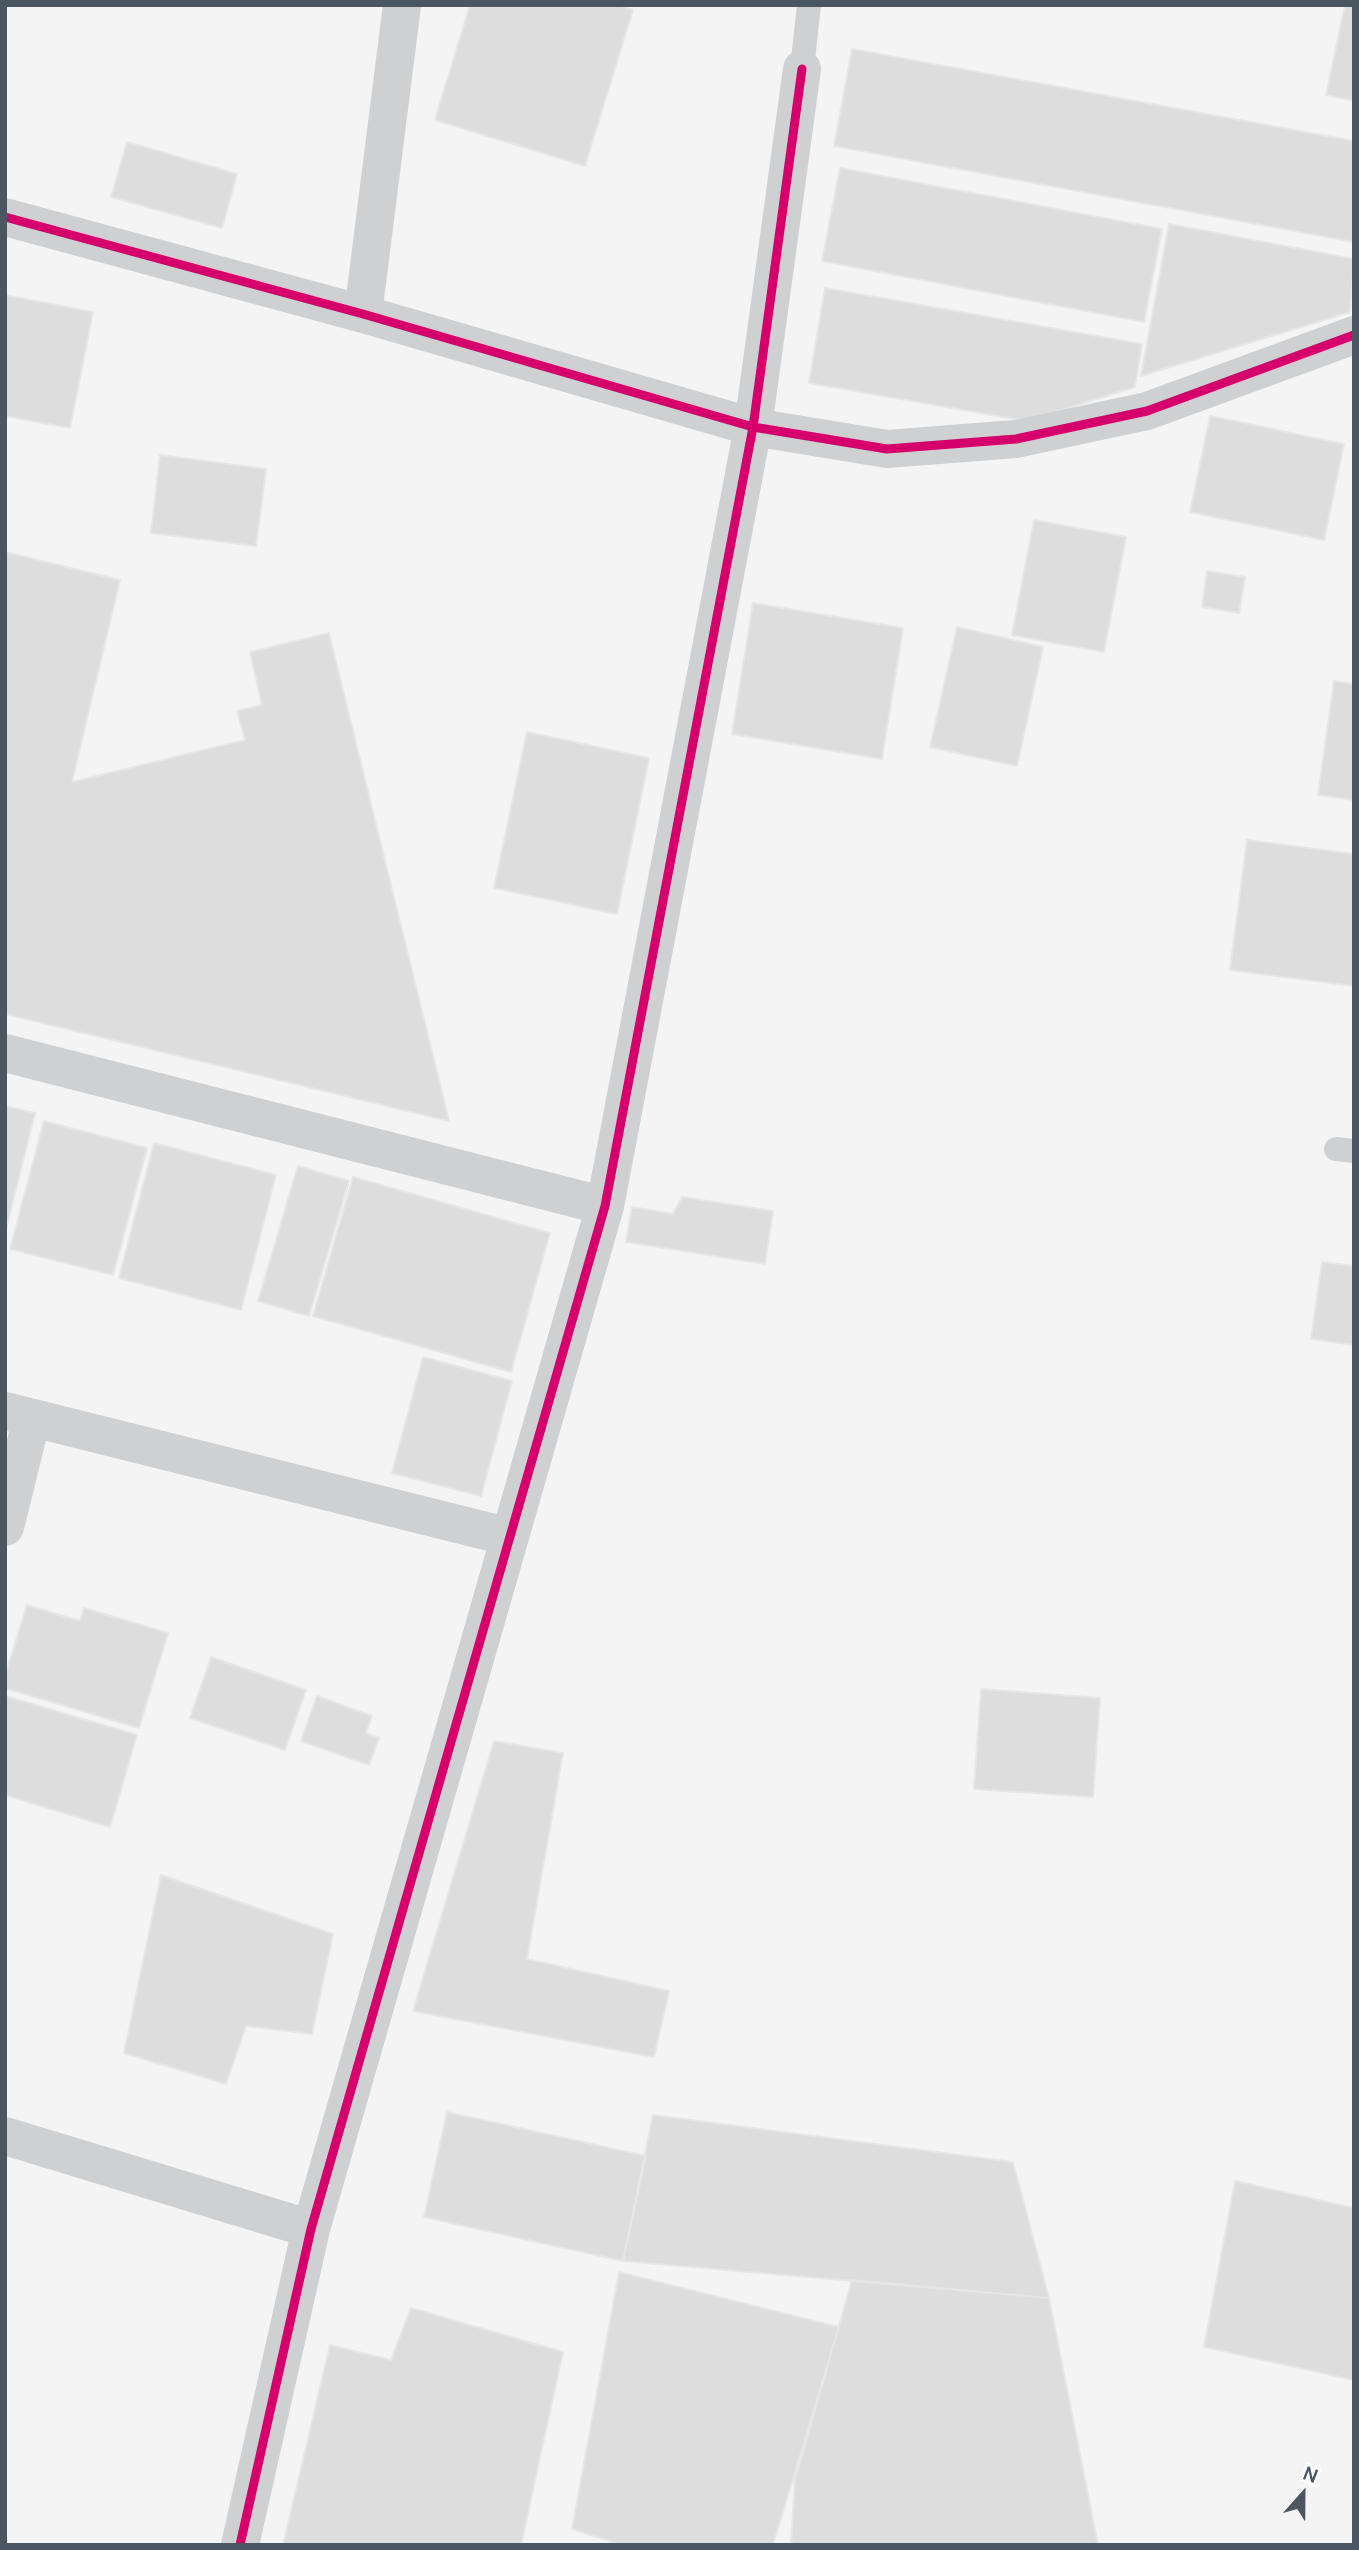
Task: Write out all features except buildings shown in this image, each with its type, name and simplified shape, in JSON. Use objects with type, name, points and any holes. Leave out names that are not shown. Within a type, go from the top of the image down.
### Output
[{"type":"street","points":[[363,314],[402,5]]},
{"type":"street","points":[[240,2545],[311,2229],[605,1206],[753,427],[802,69]]},
{"type":"street","points":[[5,217],[363,314],[753,427],[887,449],[1016,439],[1147,411],[1354,335]]},
{"type":"street","points":[[5,1053],[605,1206]]},
{"type":"street","points":[[5,1527],[19,1415],[510,1537]]},
{"type":"street","points":[[5,2136],[311,2229]]},
{"type":"lane","points":[[802,69],[809,5]]},
{"type":"cycle path","points":[[240,2545],[311,2229],[605,1206],[753,427],[802,69]]},
{"type":"cycle path","points":[[5,217],[363,314],[753,427],[887,449],[1016,439],[1147,411],[1354,335]]}]
